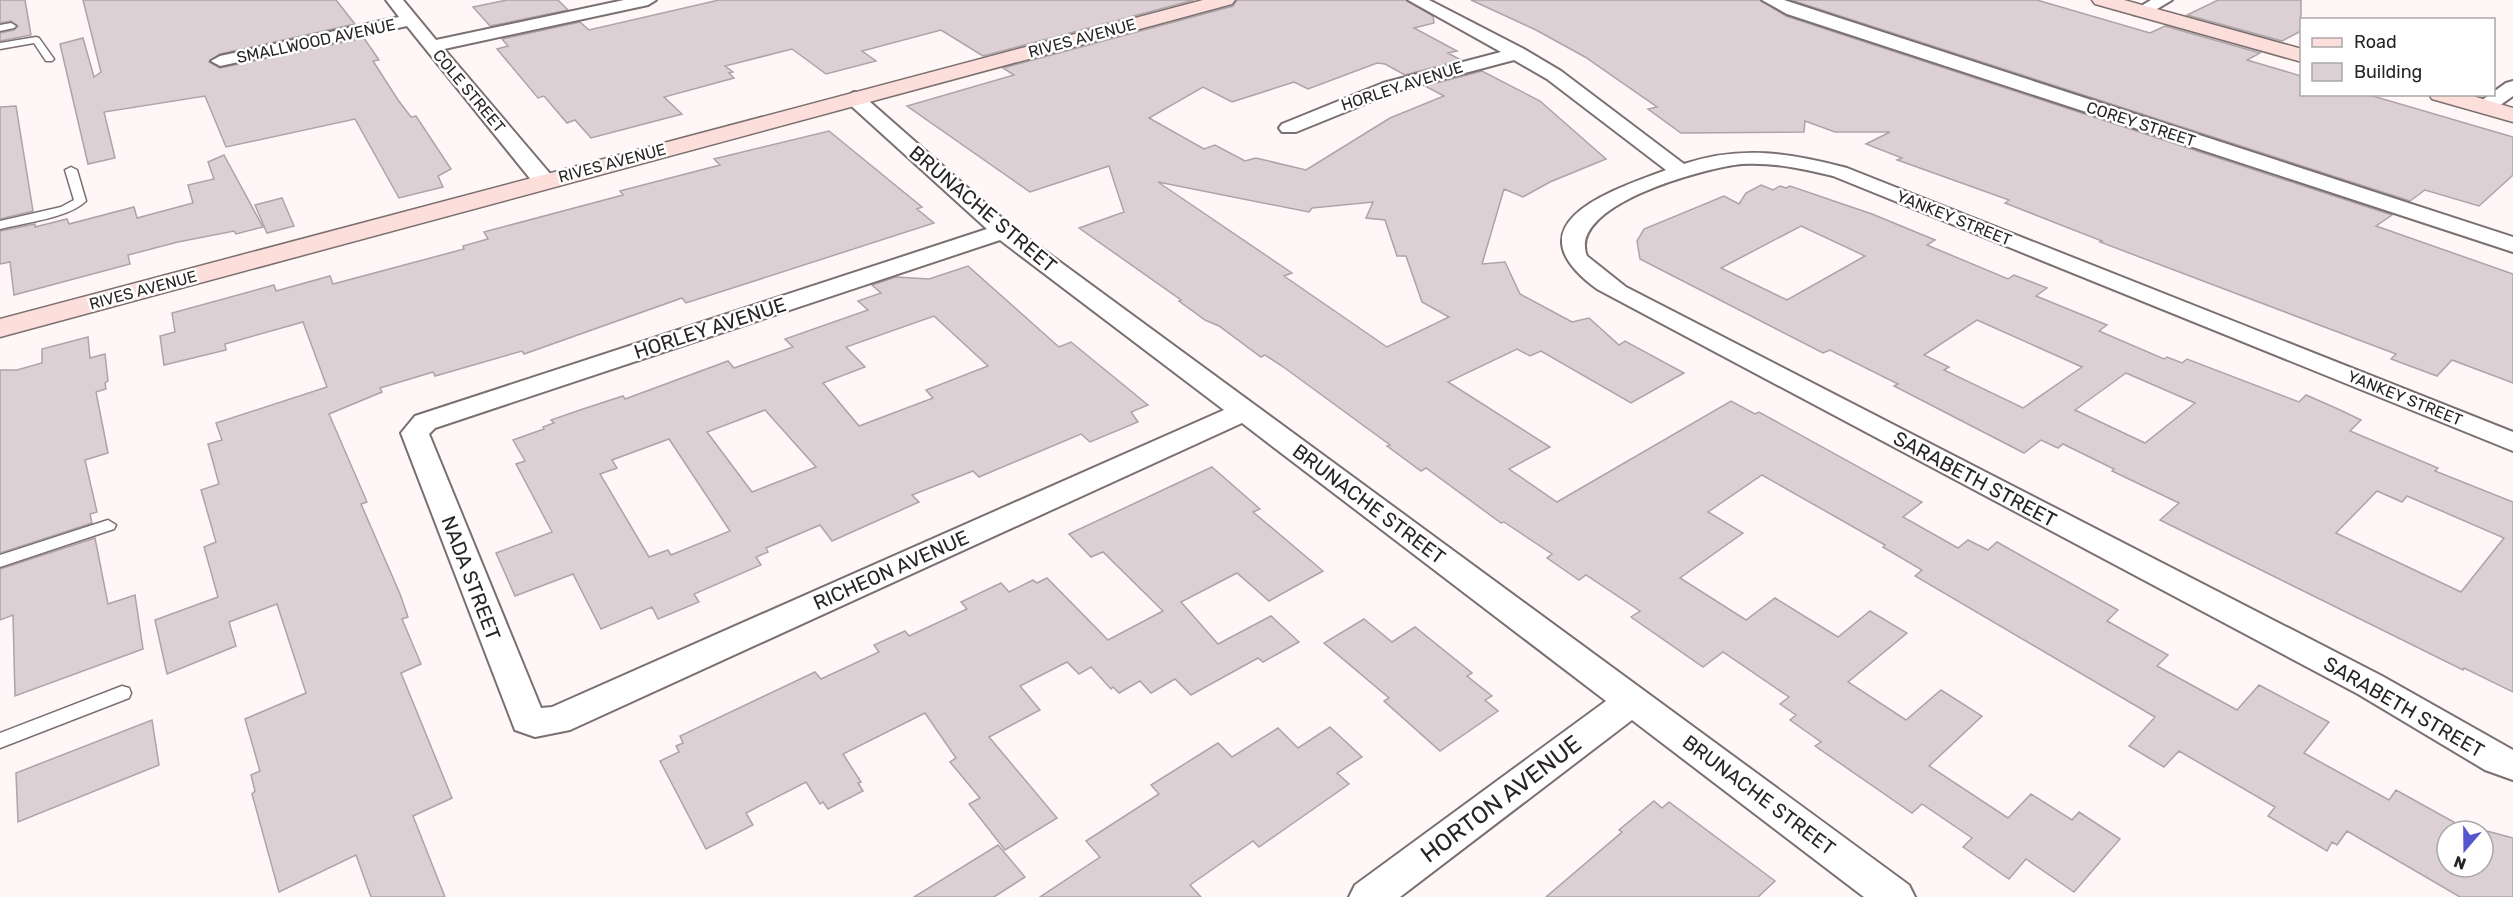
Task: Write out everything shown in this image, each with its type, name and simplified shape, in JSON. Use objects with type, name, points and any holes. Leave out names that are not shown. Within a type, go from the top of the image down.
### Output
[{"type":"street","name":"COLE STREET","points":[[394,0],[544,181]]},
{"type":"street","points":[[432,46],[648,0]]},
{"type":"street","name":"RIVES AVENUE","points":[[0,328],[1225,0]]},
{"type":"street","points":[[1416,0],[1518,52],[1554,75],[1681,172]]},
{"type":"street","name":"COREY STREET","points":[[1770,0],[1804,14],[2513,245]]},
{"type":"street","points":[[2102,0],[2300,56]]},
{"type":"street","points":[[2141,11],[2164,0]]},
{"type":"street","name":"SMALLWOOD AVENUE","points":[[220,61],[411,20]]},
{"type":"street","name":"HORLEY AVENUE","points":[[1289,128],[1390,87],[1518,52]]},
{"type":"street","points":[[2485,107],[2513,87]]},
{"type":"street","points":[[2447,96],[2513,115]]},
{"type":"street","name":"BRUNACHE STREET","points":[[854,98],[1003,231],[1895,897]]},
{"type":"street","name":"YANKEY STREET","points":[[1681,172],[1713,160],[1746,156],[1789,160],[1840,172],[2513,441]]},
{"type":"street","name":"SARABETH STREET","points":[[1681,172],[1609,200],[1582,218],[1574,235],[1574,253],[1589,272],[1634,301],[2370,685],[2498,760],[2513,765]]},
{"type":"street","name":"HORLEY AVENUE","points":[[418,428],[425,422],[1003,231]]},
{"type":"street","name":"RICHEON AVENUE","points":[[535,723],[557,720],[1246,411]]},
{"type":"street","name":"NADA STREET","points":[[418,428],[415,433],[524,715],[535,723]]},
{"type":"street","name":"HORTON AVENUE","points":[[1369,897],[1633,700]]},
{"type":"lane","points":[[0,28],[11,26]]},
{"type":"lane","points":[[0,46],[36,40],[50,58]]},
{"type":"lane","points":[[0,225],[65,208],[80,201],[70,170]]},
{"type":"lane","points":[[0,561],[108,525]]},
{"type":"lane","points":[[0,741],[122,693]]},
{"type":"building","points":[[0,0],[25,0],[31,35],[0,41],[0,33],[14,30],[18,26],[11,21],[0,23]]},
{"type":"building","points":[[83,0],[336,0],[355,24],[220,54],[209,62],[220,68],[364,38],[379,60],[373,61],[398,100],[411,117],[416,116],[451,169],[438,176],[443,187],[399,198],[355,119],[226,147],[205,96],[104,112],[115,158],[88,164],[60,44],[83,38],[94,77],[101,72]]},
{"type":"building","points":[[507,0],[558,0],[568,10],[490,26],[473,7]]},
{"type":"building","points":[[719,0],[1194,0],[983,56],[941,30],[862,51],[876,61],[826,74],[792,49],[725,66],[733,72],[729,73],[734,78],[664,97],[682,114],[591,138],[575,120],[567,123],[544,96],[538,98],[497,49],[508,46],[502,39],[580,22],[589,30]]},
{"type":"building","points":[[1237,0],[1406,0],[1433,16],[1434,23],[1414,28],[1457,51],[1448,53],[1461,60],[1405,75],[1385,64],[1377,63],[1308,89],[1294,82],[1232,102],[1203,87],[1149,118],[1204,149],[1215,145],[1245,161],[1256,158],[1306,170],[1390,118],[1444,96],[1425,86],[1482,71],[1540,101],[1606,159],[1550,182],[1523,197],[1504,189],[1482,264],[1505,262],[1520,294],[1572,322],[1589,318],[1619,345],[1625,341],[1684,373],[1631,403],[1541,351],[1530,356],[1517,349],[1448,382],[1550,447],[1509,469],[1557,502],[1731,401],[1755,414],[1759,412],[1922,502],[1903,517],[1958,548],[1968,540],[1988,550],[1997,542],[2118,610],[2107,621],[2168,655],[2157,666],[2237,710],[2259,685],[2329,722],[2304,753],[2389,800],[2396,790],[2448,819],[2435,819],[2435,879],[2495,879],[2495,833],[2513,838],[2513,897],[2460,897],[2347,831],[2337,845],[2332,842],[2327,851],[2268,816],[2275,807],[2179,751],[2164,767],[2129,746],[2155,717],[1915,576],[1922,570],[1883,547],[1885,545],[1762,475],[1708,512],[1743,533],[1680,578],[1746,620],[1775,598],[1838,637],[1870,611],[1907,633],[1848,682],[1906,720],[1941,690],[1982,716],[1929,766],[2008,818],[2031,794],[2072,820],[2079,812],[2120,839],[2074,892],[2026,859],[2009,879],[1963,847],[1972,838],[1922,804],[1912,813],[1815,746],[1821,742],[1790,720],[1796,715],[1780,704],[1789,697],[1723,652],[1703,667],[1631,617],[1640,611],[1586,575],[1579,580],[1547,558],[1552,554],[1504,522],[1501,523],[1426,468],[1421,471],[1387,446],[1390,445],[1282,366],[1265,355],[1261,357],[1219,326],[1205,320],[1179,301],[1181,300],[1079,228],[1124,212],[1109,166],[1030,192],[907,106],[1014,75],[1003,68],[1233,6]],"holes":[[[1158,182],[1309,212],[1312,208],[1373,202],[1366,218],[1385,220],[1397,256],[1406,256],[1422,302],[1449,317],[1387,347],[1284,276],[1292,273]]]},
{"type":"building","points":[[1471,0],[1760,0],[1786,16],[2392,215],[2376,226],[2513,274],[2513,383],[2452,360],[2437,376],[2391,359],[2396,354],[2100,242],[2102,241],[2005,203],[2009,200],[1897,160],[1902,158],[1866,144],[1890,132],[1835,132],[1805,121],[1804,132],[1681,133],[1648,109],[1657,107],[1585,57],[1536,30]]},
{"type":"building","points":[[1791,0],[2037,0],[2150,33],[2165,26],[2260,53],[2247,60],[2300,76],[2300,96],[2373,96],[2513,137],[2513,175],[2479,206],[2425,190],[2410,201]]},
{"type":"building","points":[[2218,0],[2301,0],[2300,32],[2282,41],[2187,15]]},
{"type":"building","points":[[16,106],[33,211],[0,219],[0,107]]},
{"type":"building","points":[[829,131],[922,207],[917,209],[934,223],[686,303],[682,298],[524,354],[522,351],[435,376],[433,372],[380,388],[382,392],[329,414],[367,502],[361,504],[400,594],[408,617],[402,619],[421,664],[401,673],[452,798],[413,816],[445,897],[371,897],[356,855],[279,892],[252,794],[255,791],[251,775],[260,771],[245,719],[306,693],[277,604],[229,622],[236,646],[167,674],[155,620],[218,597],[204,547],[216,542],[201,490],[219,484],[208,444],[222,440],[216,423],[327,387],[303,322],[225,344],[226,350],[164,365],[160,336],[175,332],[172,313],[274,285],[276,291],[330,276],[333,284],[464,249],[463,246],[488,239],[484,232],[623,195],[620,191],[720,165],[714,159]]},
{"type":"building","points":[[224,155],[263,227],[236,234],[234,231],[178,242],[128,255],[130,264],[14,295],[10,262],[0,264],[0,231],[35,224],[35,227],[67,219],[69,224],[134,207],[137,218],[193,203],[188,185],[214,179],[208,162]]},
{"type":"building","points":[[1761,185],[1773,190],[1780,186],[1786,188],[1790,186],[1872,214],[1935,240],[1927,245],[2008,279],[2014,275],[2047,288],[2036,296],[2107,325],[2099,331],[2164,359],[2167,357],[2182,363],[2187,359],[2299,402],[2306,395],[2361,420],[2350,431],[2438,468],[2435,471],[2513,502],[2513,692],[2464,668],[2463,670],[2160,520],[2179,503],[2112,471],[2114,469],[2063,444],[2058,448],[2041,440],[2024,453],[1894,386],[1898,384],[1830,350],[1823,353],[1640,259],[1637,241],[1644,229],[1724,196],[1739,204],[1746,193]],"holes":[[[1801,226],[1865,256],[1787,300],[1721,268]],[[1977,320],[2082,367],[2023,408],[1944,370],[1949,367],[1924,355]],[[2126,373],[2195,403],[2145,443],[2075,410]],[[2377,491],[2402,502],[2407,496],[2504,538],[2461,592],[2336,533]]]},
{"type":"building","points":[[282,198],[294,226],[267,233],[255,205]]},
{"type":"building","points":[[968,266],[1059,347],[1071,342],[1148,405],[1131,412],[1138,422],[1090,442],[1081,434],[979,477],[973,471],[912,495],[919,502],[832,541],[820,525],[766,548],[768,552],[756,557],[761,565],[694,594],[699,602],[658,619],[652,607],[601,629],[573,574],[515,596],[496,553],[552,532],[516,464],[525,461],[513,440],[544,429],[543,427],[554,423],[551,420],[580,410],[623,396],[625,399],[728,361],[734,368],[793,347],[785,339],[868,310],[858,301],[881,293],[872,285],[896,277],[929,279]],"holes":[[[934,316],[988,366],[926,390],[933,398],[859,426],[823,383],[865,367],[846,347]],[[765,410],[816,467],[752,492],[707,432]],[[669,439],[730,531],[671,555],[668,550],[649,557],[600,474],[617,468],[612,460]]]},
{"type":"building","points":[[88,337],[90,358],[105,354],[108,381],[105,383],[106,389],[96,392],[108,453],[85,460],[97,512],[90,514],[92,523],[0,553],[0,370],[17,370],[42,363],[42,349]]},
{"type":"building","points":[[1212,467],[1260,509],[1253,512],[1323,571],[1269,601],[1237,573],[1181,602],[1218,644],[1271,616],[1299,642],[1263,662],[1258,658],[1191,695],[1175,679],[1151,693],[1140,681],[1119,693],[1113,687],[1111,689],[1091,667],[1079,674],[1067,662],[1020,686],[1040,710],[989,737],[1057,818],[1005,850],[969,804],[980,798],[950,762],[956,758],[925,713],[843,754],[861,782],[858,783],[863,791],[828,809],[823,802],[820,804],[806,782],[746,813],[753,825],[706,849],[660,761],[679,752],[676,746],[683,743],[680,736],[815,672],[821,679],[879,652],[874,645],[905,631],[909,636],[967,609],[961,602],[1001,583],[1009,592],[1033,580],[1037,583],[1047,578],[1108,640],[1163,611],[1103,552],[1091,557],[1069,534]]},
{"type":"building","points":[[95,538],[108,604],[135,595],[143,649],[15,696],[13,615],[0,620],[0,569]]},
{"type":"building","points":[[1364,619],[1392,642],[1415,627],[1472,673],[1467,676],[1492,696],[1485,700],[1498,711],[1440,751],[1384,701],[1389,698],[1324,643]]},
{"type":"building","points":[[152,720],[159,765],[18,822],[16,773]]},
{"type":"building","points":[[1330,727],[1362,757],[1337,773],[1349,784],[1259,847],[1253,841],[1190,885],[1201,897],[1040,897],[1100,857],[1086,841],[1159,794],[1151,785],[1218,743],[1232,757],[1278,728],[1298,748]]},
{"type":"building","points":[[1654,801],[1662,808],[1669,802],[1775,881],[1758,897],[1546,897],[1622,832],[1619,830]]},
{"type":"building","points":[[998,845],[1025,877],[994,897],[914,897]]}]
